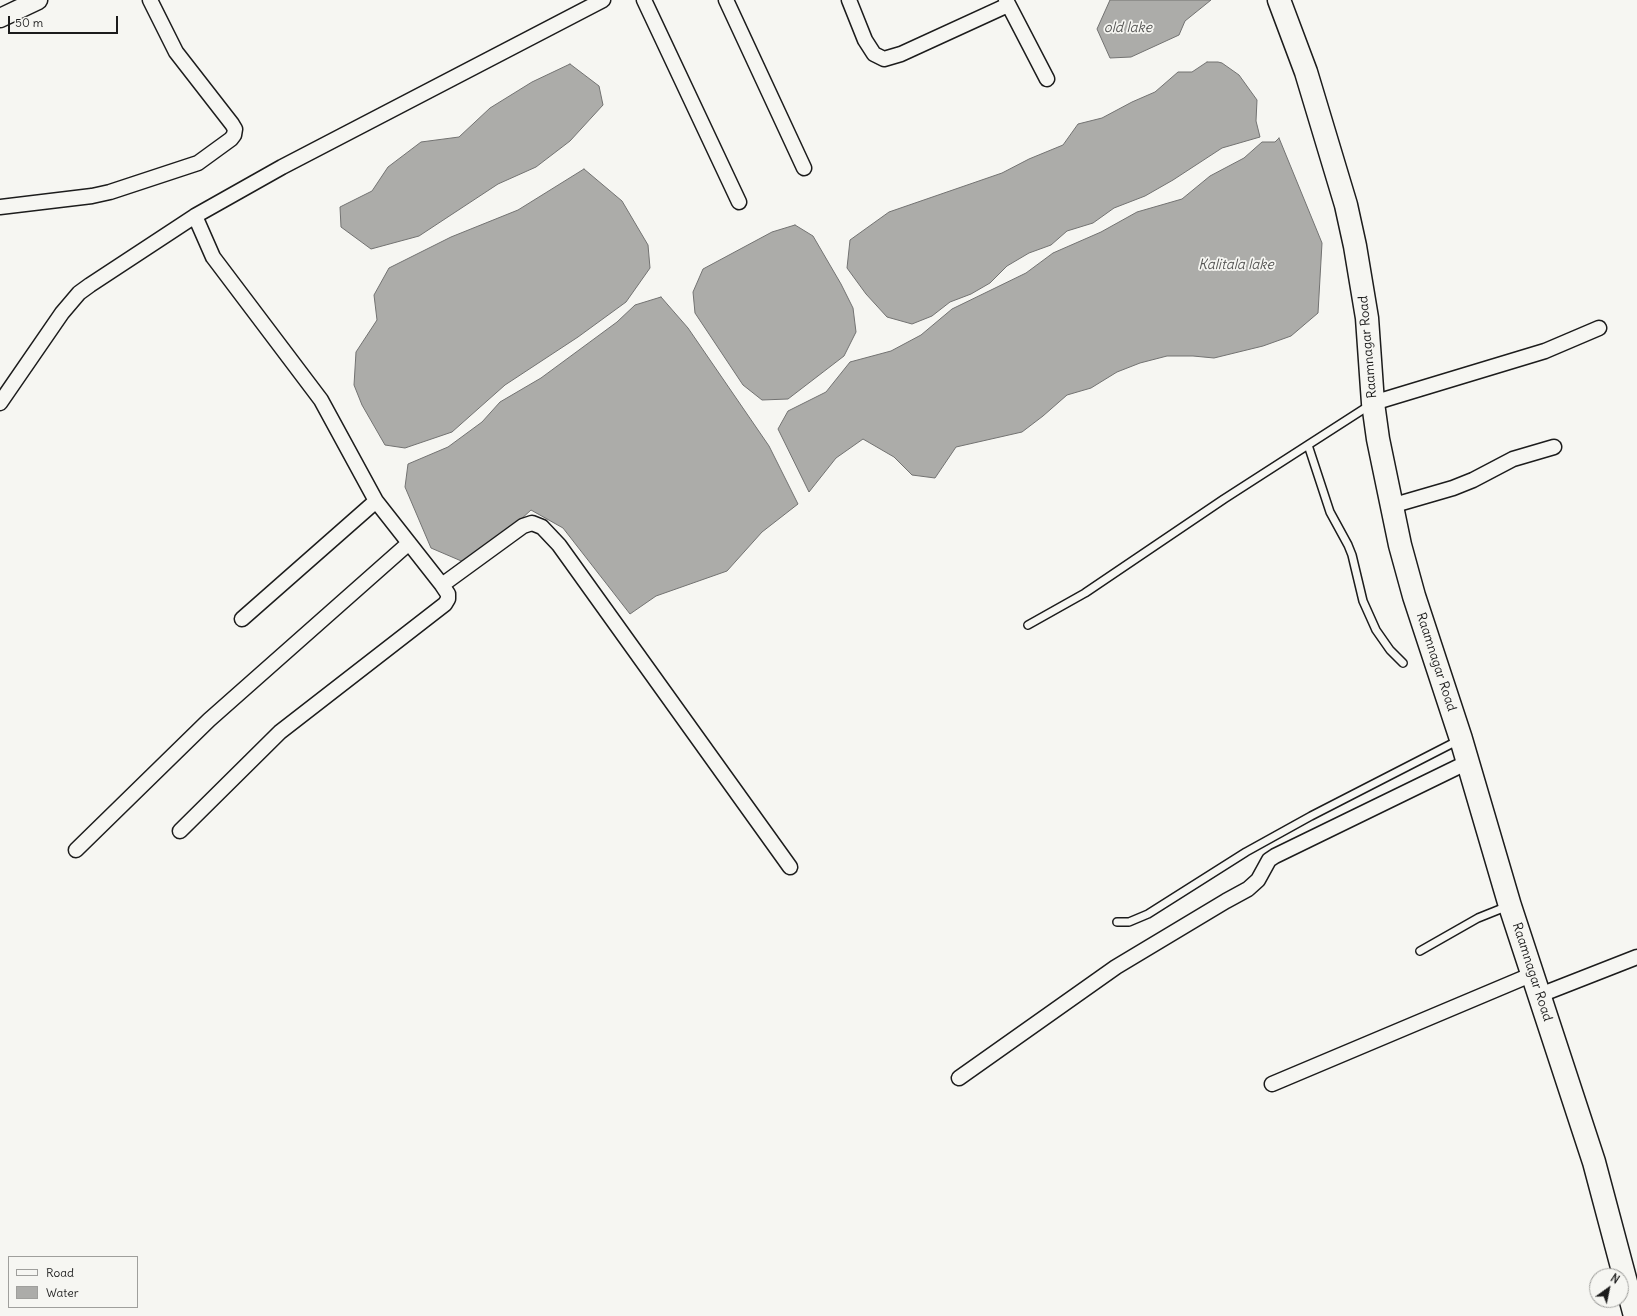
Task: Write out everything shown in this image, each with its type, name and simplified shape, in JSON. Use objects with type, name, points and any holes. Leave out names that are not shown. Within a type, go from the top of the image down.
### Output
[{"type":"highway","name":"Raamnagar Road","points":[[1279,0],[1306,72],[1346,205],[1355,246],[1367,318],[1373,403],[1382,464],[1400,545],[1414,596],[1461,739],[1510,906],[1594,1162],[1635,1316]]},
{"type":"street","points":[[0,18],[38,0]]},
{"type":"street","points":[[0,207],[92,196],[110,192],[198,163],[231,139],[234,135],[235,129],[232,124],[176,52],[150,0]]},
{"type":"street","points":[[0,403],[62,313],[79,293],[195,216],[282,167],[603,0]]},
{"type":"street","points":[[644,0],[739,202]]},
{"type":"street","points":[[726,0],[804,168]]},
{"type":"street","points":[[849,0],[865,40],[874,54],[884,59],[901,54],[1007,2],[1047,79]]},
{"type":"street","points":[[180,830],[280,732],[445,604],[448,599],[448,594],[442,585],[376,501],[321,400],[213,257],[195,216]]},
{"type":"street","points":[[1373,403],[1545,351],[1599,328]]},
{"type":"street","points":[[1391,506],[1453,488],[1473,480],[1513,459],[1554,447]]},
{"type":"street","points":[[242,619],[376,501]]},
{"type":"street","points":[[442,585],[523,526],[532,523],[542,527],[559,545],[790,867]]},
{"type":"street","points":[[76,850],[209,720],[409,543]]},
{"type":"street","points":[[959,1078],[1116,966],[1248,889],[1258,880],[1269,860],[1275,856],[1468,762]]},
{"type":"street","points":[[1540,995],[1637,957]]},
{"type":"street","points":[[1272,1084],[1532,974]]},
{"type":"lane","points":[[1028,625],[1086,593],[1224,499],[1373,403]]},
{"type":"lane","points":[[1308,445],[1330,512],[1348,544],[1352,555],[1363,601],[1376,630],[1390,650],[1403,663]]},
{"type":"lane","points":[[1117,922],[1129,922],[1148,914],[1246,852],[1311,816],[1461,739]]},
{"type":"lane","points":[[1420,951],[1478,918],[1510,906]]},
{"type":"water","name":"old lake","points":[[1110,0],[1211,0],[1185,21],[1179,35],[1131,57],[1110,58],[1097,29]]},
{"type":"water","points":[[1207,62],[1222,63],[1239,75],[1257,100],[1256,121],[1260,137],[1222,148],[1173,180],[1145,196],[1114,208],[1093,223],[1067,231],[1051,245],[1029,253],[1007,266],[990,283],[971,294],[950,302],[932,316],[912,324],[887,317],[866,294],[847,268],[850,240],[889,212],[1002,173],[1029,159],[1063,145],[1078,124],[1102,118],[1155,92],[1178,72],[1192,72]]},
{"type":"water","points":[[570,64],[599,86],[603,105],[570,141],[536,167],[498,184],[419,236],[371,249],[341,227],[340,207],[372,191],[388,167],[421,142],[459,137],[490,108],[532,82]]},
{"type":"water","name":"Kalitala lake","points":[[1279,138],[1322,243],[1318,313],[1291,336],[1263,346],[1214,358],[1167,356],[1140,363],[1117,372],[1091,388],[1067,395],[1022,432],[956,447],[935,478],[912,475],[894,457],[863,439],[836,458],[809,492],[778,429],[788,411],[826,392],[850,362],[891,351],[921,335],[952,309],[1026,273],[1053,253],[1101,232],[1137,212],[1182,199],[1210,176],[1244,158],[1262,142],[1275,142]]},
{"type":"water","points":[[584,169],[622,201],[648,245],[650,268],[626,302],[578,337],[505,385],[452,432],[405,448],[385,445],[362,405],[354,385],[356,352],[377,320],[374,295],[389,268],[451,237],[518,210]]},
{"type":"water","points":[[795,225],[813,236],[841,284],[853,308],[856,332],[844,356],[788,399],[762,400],[743,385],[695,313],[693,292],[703,269],[772,232]]},
{"type":"water","points":[[661,297],[688,328],[769,446],[798,504],[762,532],[727,571],[656,596],[630,614],[563,528],[531,510],[498,540],[466,563],[431,548],[405,487],[408,464],[448,447],[482,422],[500,402],[541,378],[617,322],[635,305]]}]
